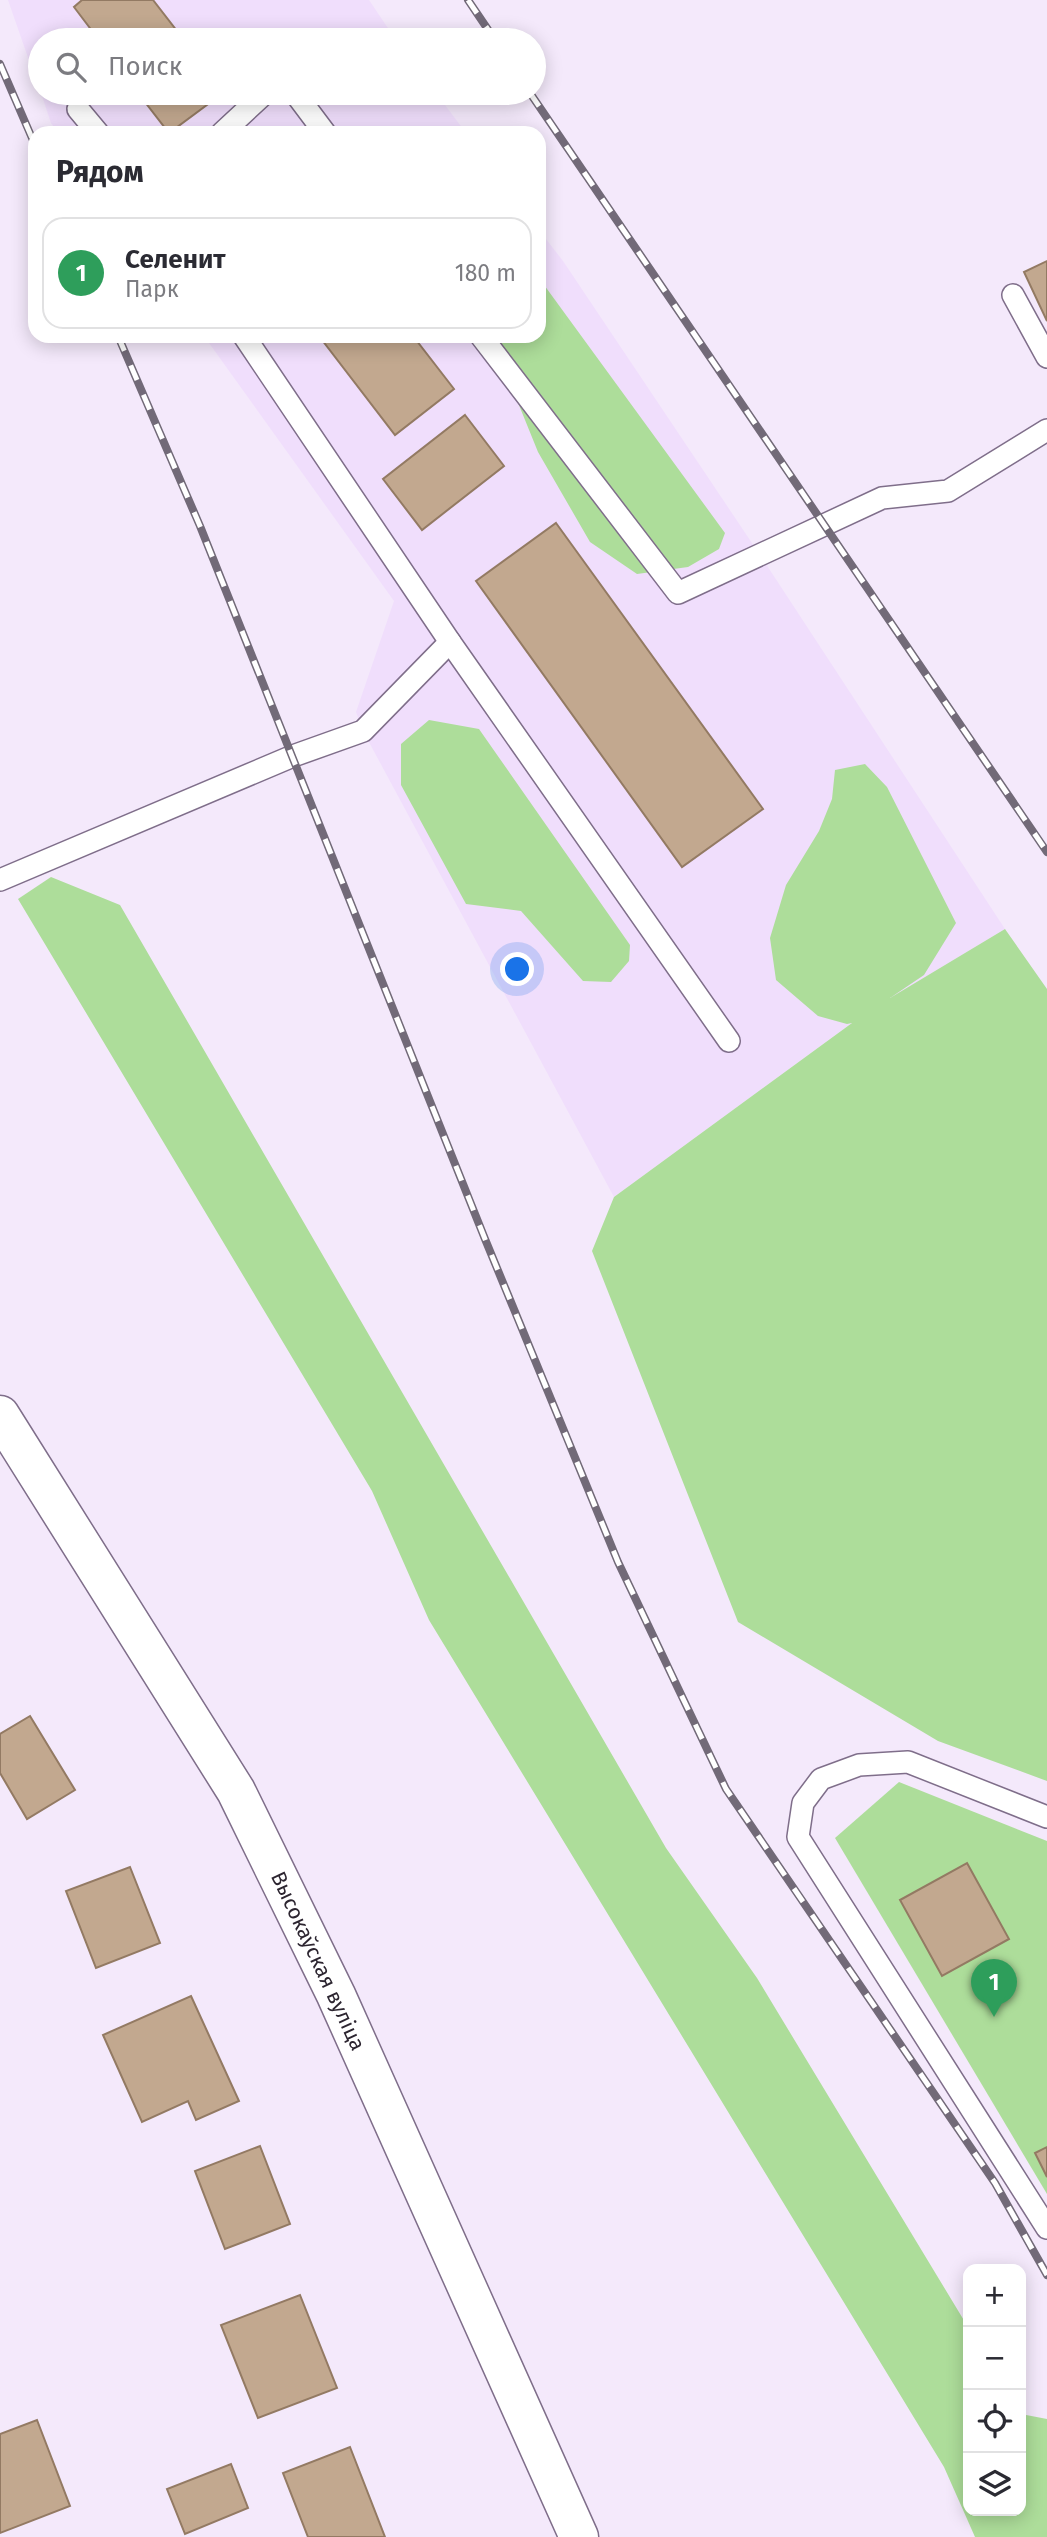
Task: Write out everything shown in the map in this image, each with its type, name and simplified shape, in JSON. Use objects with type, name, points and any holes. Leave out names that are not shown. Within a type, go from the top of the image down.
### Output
[{"type":"street","name":"Высокаўская вуліца","points":[[0,1415],[236,1791],[336,1995],[579,2537]]},
{"type":"lane","points":[[230,126],[252,105]]},
{"type":"lane","points":[[304,105],[321,126]]},
{"type":"lane","points":[[78,109],[92,126]]},
{"type":"lane","points":[[1013,295],[1047,358]]},
{"type":"lane","points":[[249,343],[450,642],[729,1041]]},
{"type":"lane","points":[[486,343],[678,593],[882,498],[948,491],[1047,430]]},
{"type":"lane","points":[[0,880],[293,756],[363,731],[450,642]]},
{"type":"lane","points":[[1047,1817],[908,1762],[859,1765],[821,1779],[803,1803],[798,1837],[1047,2228]]},
{"type":"shaded area","points":[[8,0],[369,0],[388,28],[28,28],[28,58]]},
{"type":"shaded area","points":[[45,105],[445,105],[461,126],[53,126]]},
{"type":"shaded area","points":[[546,239],[760,555],[1005,929],[864,1014],[614,1197],[363,731],[356,712],[394,601],[209,343],[546,343]]},
{"type":"green space","points":[[546,288],[725,533],[719,549],[688,567],[637,574],[590,542],[538,452],[494,343],[546,343]]},
{"type":"green space","points":[[429,720],[479,729],[630,945],[629,961],[611,982],[583,981],[521,911],[466,904],[401,785],[401,744]]},
{"type":"green space","points":[[865,764],[887,787],[956,923],[924,975],[890,998],[1005,929],[1047,989],[1047,1781],[938,1741],[738,1622],[592,1251],[614,1197],[852,1023],[818,1016],[776,980],[770,938],[786,885],[819,831],[832,799],[835,770]]},
{"type":"green space","points":[[51,877],[120,905],[666,1848],[757,1978],[963,2319],[963,2510],[944,2467],[429,1620],[372,1491],[18,899]]},
{"type":"green space","points":[[899,1782],[1047,1841],[1047,2194],[835,1838]]},
{"type":"green space","points":[[1026,2415],[1047,2419],[1047,2537],[975,2537],[966,2516],[1026,2516]]},
{"type":"building","points":[[82,0],[153,0],[175,28],[90,28],[74,7]]},
{"type":"building","points":[[147,105],[207,105],[178,126],[164,126]]},
{"type":"building","points":[[1047,261],[1047,321],[1024,272]]},
{"type":"building","points":[[324,343],[418,343],[454,389],[395,435]]},
{"type":"building","points":[[465,415],[504,466],[422,530],[383,479]]},
{"type":"building","points":[[556,523],[763,809],[682,867],[476,581]]},
{"type":"building","points":[[30,1716],[75,1790],[27,1819],[0,1773],[0,1734]]},
{"type":"building","points":[[967,1863],[1009,1939],[942,1976],[900,1900]]},
{"type":"building","points":[[130,1867],[160,1943],[96,1968],[66,1891]]},
{"type":"building","points":[[191,1996],[239,2101],[196,2120],[188,2101],[142,2122],[103,2035]]},
{"type":"building","points":[[260,2146],[290,2224],[225,2249],[195,2171]]},
{"type":"building","points":[[1047,2147],[1047,2177],[1035,2153]]},
{"type":"building","points":[[300,2295],[337,2388],[258,2418],[221,2325]]},
{"type":"building","points":[[37,2420],[70,2506],[0,2533],[0,2434]]},
{"type":"building","points":[[350,2447],[385,2537],[308,2537],[283,2473]]},
{"type":"building","points":[[231,2464],[248,2508],[185,2534],[167,2489]]},
{"type":"railway","points":[[468,0],[487,28]]},
{"type":"railway","points":[[0,64],[28,129]]},
{"type":"railway","points":[[538,105],[1047,852]]},
{"type":"railway","points":[[121,343],[200,526],[485,1239],[618,1562],[726,1789],[995,2183],[1047,2275]]},
{"type":"place","name":"Селенит","points":[[994,2017]]}]
